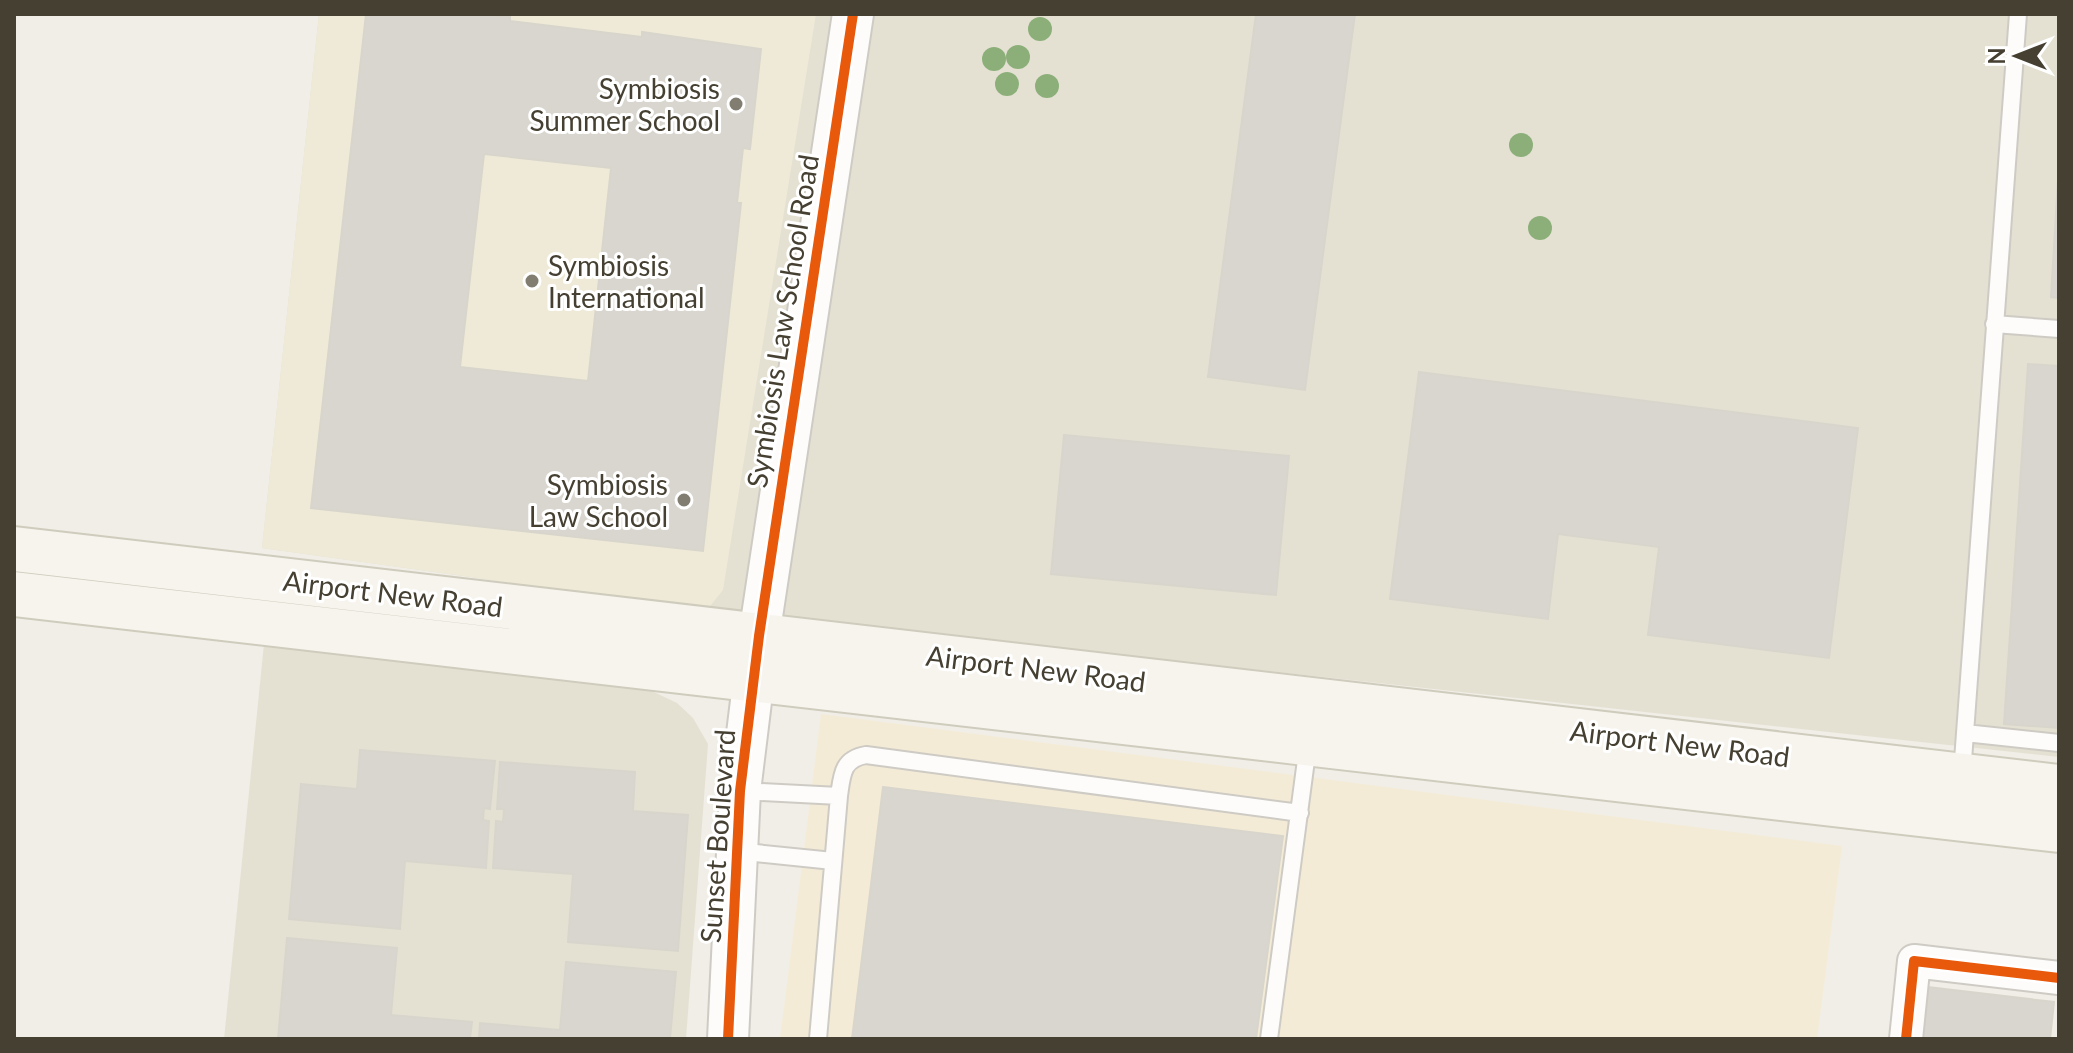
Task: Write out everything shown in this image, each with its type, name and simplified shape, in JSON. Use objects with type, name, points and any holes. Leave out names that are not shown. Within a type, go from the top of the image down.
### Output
[{"type":"main road","name":"Airport New Road","points":[[14,549],[759,636],[1961,797],[2059,830]]},
{"type":"main road","name":"Airport New Road","points":[[14,594],[754,682],[1308,743],[1961,797],[2059,787]]},
{"type":"street","name":"Symbiosis Law School Road","points":[[759,636],[853,14]]},
{"type":"street","name":"Sunset Boulevard","points":[[728,1039],[740,791],[759,636]]},
{"type":"street","points":[[1906,1039],[1914,961],[2059,978]]},
{"type":"lane","points":[[1961,797],[2018,14]]},
{"type":"lane","points":[[1994,324],[2059,329]]},
{"type":"lane","points":[[1965,733],[2059,743]]},
{"type":"lane","points":[[1269,1039],[1308,743]]},
{"type":"lane","points":[[818,1039],[839,796],[843,768],[854,757],[866,755],[1300,813]]},
{"type":"lane","points":[[740,791],[839,796]]},
{"type":"lane","points":[[736,851],[833,861]]},
{"type":"shaded area","points":[[319,14],[2059,14],[2059,757],[707,610],[262,548]]},
{"type":"shaded area","name":"Symbiosis International","points":[[319,14],[816,14],[723,590],[707,610],[262,548]]},
{"type":"shaded area","points":[[264,644],[639,685],[677,703],[693,718],[708,744],[686,1039],[224,1039]]},
{"type":"shaded area","points":[[821,714],[1842,846],[1817,1039],[780,1039]]},
{"type":"building","name":"Symbiosis International","points":[[366,14],[479,14],[510,17],[510,21],[642,37],[642,32],[761,49],[750,149],[743,148],[737,203],[741,203],[703,551],[311,508]],"holes":[[[484,154],[611,168],[588,381],[460,367]]]},
{"type":"building","points":[[1256,14],[1355,14],[1305,390],[1208,377]]},
{"type":"building","points":[[2059,162],[2059,298],[2051,297]]},
{"type":"building","points":[[2028,364],[2059,366],[2059,728],[2004,724]]},
{"type":"building","points":[[1419,372],[1858,428],[1829,658],[1648,635],[1659,547],[1558,534],[1548,619],[1390,599]]},
{"type":"building","points":[[1064,435],[1289,456],[1276,595],[1051,574]]},
{"type":"building","points":[[360,750],[495,761],[490,809],[484,808],[483,820],[489,821],[486,868],[405,861],[400,929],[289,919],[301,784],[357,789]]},
{"type":"building","points":[[500,762],[635,772],[633,811],[688,815],[678,951],[568,942],[573,874],[493,868],[496,821],[503,822],[504,809],[497,809]]},
{"type":"building","points":[[883,787],[1283,836],[1256,1039],[852,1039]]},
{"type":"building","points":[[287,938],[397,948],[391,1015],[472,1022],[470,1039],[278,1039]]},
{"type":"building","points":[[566,962],[676,972],[670,1039],[479,1039],[480,1023],[560,1030]]},
{"type":"building","points":[[1919,986],[2054,1002],[2050,1039],[1914,1039]]},
{"type":"cycle path","points":[[728,1039],[740,791],[759,636],[853,14]]},
{"type":"cycle path","points":[[1906,1039],[1914,961],[2059,978]]},
{"type":"place","name":"Symbiosis Summer School","points":[[736,104]]},
{"type":"place","name":"Symbiosis International","points":[[532,281]]},
{"type":"place","name":"Symbiosis Law School","points":[[684,500]]}]
